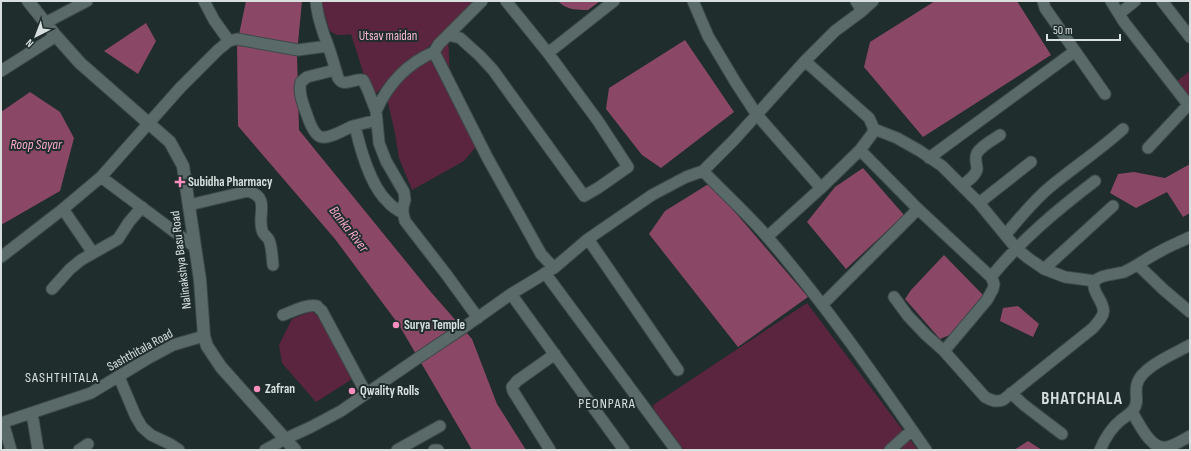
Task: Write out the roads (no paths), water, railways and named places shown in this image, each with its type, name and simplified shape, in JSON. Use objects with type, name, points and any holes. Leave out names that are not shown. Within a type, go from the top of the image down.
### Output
[{"type":"street","name":"Nalinakshya Basu Road","points":[[28,1],[80,63],[170,142],[183,166],[200,280],[204,336],[210,351],[221,367],[295,450]]},
{"type":"street","points":[[45,23],[87,1]]},
{"type":"street","points":[[204,1],[214,20],[233,40],[298,50],[328,46]]},
{"type":"street","points":[[316,1],[318,21],[340,82],[344,84],[358,79],[363,80],[368,88],[376,116],[379,143],[386,161],[404,192],[405,200],[403,213],[405,221],[478,318]]},
{"type":"street","points":[[335,70],[307,77],[301,82],[303,106],[316,134],[320,137],[326,137],[376,116],[382,97],[390,85],[405,69],[420,58],[434,52],[448,35],[482,1]]},
{"type":"street","points":[[448,35],[460,38],[493,70],[584,196],[598,188],[628,167],[598,121],[548,53],[506,1]]},
{"type":"street","points":[[548,53],[614,1]]},
{"type":"street","points":[[693,1],[708,36],[736,83],[758,115],[821,188]]},
{"type":"street","points":[[856,1],[862,11]]},
{"type":"street","points":[[265,450],[341,411],[511,294],[550,270],[588,239],[652,194],[686,176],[703,171],[758,115],[835,31],[873,1]]},
{"type":"street","points":[[1043,1],[1046,8],[1075,51],[1106,94]]},
{"type":"street","points":[[1111,1],[1124,22],[1189,105],[1148,148]]},
{"type":"street","points":[[1119,14],[1135,1]]},
{"type":"street","points":[[1162,1],[1190,37]]},
{"type":"street","points":[[1,71],[56,36]]},
{"type":"street","points":[[1,258],[101,177],[150,124],[180,88],[218,50],[233,40]]},
{"type":"street","points":[[929,158],[1075,51]]},
{"type":"street","points":[[434,52],[498,178],[550,270],[676,450]]},
{"type":"street","points":[[767,237],[860,150],[874,129],[869,118],[806,61]]},
{"type":"street","points":[[355,126],[363,157],[380,193],[387,202],[403,213]]},
{"type":"street","points":[[874,129],[897,138],[942,166],[979,203],[1016,248],[1044,270],[1065,277],[1095,281],[1098,278],[1122,272],[1138,265],[1159,252],[1190,237]]},
{"type":"street","points":[[1006,234],[1034,202],[1050,187],[1123,129]]},
{"type":"street","points":[[962,186],[977,170],[977,153],[1000,135]]},
{"type":"street","points":[[860,150],[918,209],[993,280],[993,289],[987,300],[944,351]]},
{"type":"street","points":[[979,203],[1031,162]]},
{"type":"street","points":[[703,171],[767,237],[794,269],[822,305],[926,450]]},
{"type":"street","points":[[101,177],[195,246]]},
{"type":"street","points":[[991,277],[1032,232],[1095,181]]},
{"type":"street","points":[[189,205],[248,191],[255,193],[260,199],[262,207],[262,232],[269,240],[273,265]]},
{"type":"street","points":[[1044,270],[1113,206]]},
{"type":"street","points":[[52,289],[70,269],[81,260],[118,239],[129,222],[142,207]]},
{"type":"street","points":[[63,209],[93,253]]},
{"type":"street","points":[[822,305],[918,209]]},
{"type":"street","points":[[588,239],[678,370]]},
{"type":"street","points":[[1138,265],[1190,312]]},
{"type":"street","points":[[894,297],[908,316],[926,335],[944,351],[986,396],[997,402],[1003,400],[1093,328],[1102,317],[1104,312],[1103,306],[1095,289],[1095,281]]},
{"type":"street","points":[[511,294],[624,450]]},
{"type":"street","points":[[283,315],[302,308],[317,306],[322,311],[366,393]]},
{"type":"street","name":"Sashthitala Road","points":[[2,423],[91,393],[173,345],[204,336]]},
{"type":"street","points":[[1100,450],[1110,431],[1136,407],[1137,383],[1142,374],[1190,344]]},
{"type":"street","points":[[550,450],[513,391],[512,387],[517,381],[555,354]]},
{"type":"street","points":[[120,377],[136,417],[142,427],[151,435],[170,444],[178,450]]},
{"type":"street","points":[[1012,393],[1033,412],[1062,434]]},
{"type":"street","points":[[1132,412],[1146,436],[1159,447],[1166,448],[1190,436]]},
{"type":"street","points":[[32,413],[40,449]]},
{"type":"street","points":[[2,423],[11,450]]},
{"type":"street","points":[[397,450],[440,426]]},
{"type":"street","points":[[890,450],[912,430]]},
{"type":"water","name":"Banka River","points":[[246,1],[302,1],[297,53],[299,130],[430,291],[472,339],[497,404],[526,450],[472,450],[399,325],[335,239],[238,126],[237,44]]},
{"type":"water","points":[[558,1],[600,1],[588,10],[576,10],[568,8]]},
{"type":"water","points":[[935,1],[1017,1],[1051,55],[923,137],[864,67],[870,42]]},
{"type":"water","points":[[146,23],[156,41],[138,74],[104,51]]},
{"type":"water","points":[[685,40],[734,112],[661,168],[642,155],[606,109],[609,88]]},
{"type":"water","name":"Roop Sayar","points":[[30,92],[60,112],[74,138],[60,191],[1,225],[1,112]]},
{"type":"water","points":[[1190,164],[1190,213],[1183,217],[1167,192],[1136,208],[1110,193],[1118,174],[1134,172],[1165,178]]},
{"type":"water","points":[[863,168],[904,215],[846,269],[807,222],[835,187]]},
{"type":"water","points":[[710,183],[808,297],[738,347],[649,234],[665,211]]},
{"type":"water","points":[[944,255],[984,296],[959,331],[940,339],[905,299],[911,290]]},
{"type":"water","points":[[1018,306],[1039,324],[1033,337],[1000,321],[1003,308]]},
{"type":"water","points":[[1028,441],[1042,450],[1014,450]]},
{"type":"place","name":"Subidha Pharmacy","points":[[180,182]]},
{"type":"place","name":"Surya Temple","points":[[396,325]]},
{"type":"place","name":"Zafran","points":[[257,389]]},
{"type":"place","name":"Qwality Rolls","points":[[352,391]]},
{"type":"district","name":"SASHTHITALA","points":[[62,377]]},
{"type":"district","name":"BHATCHALA","points":[[1082,399]]},
{"type":"district","name":"PEONPARA","points":[[607,403]]},
{"type":"park label","name":"Utsav maidan","points":[[388,36]]}]
